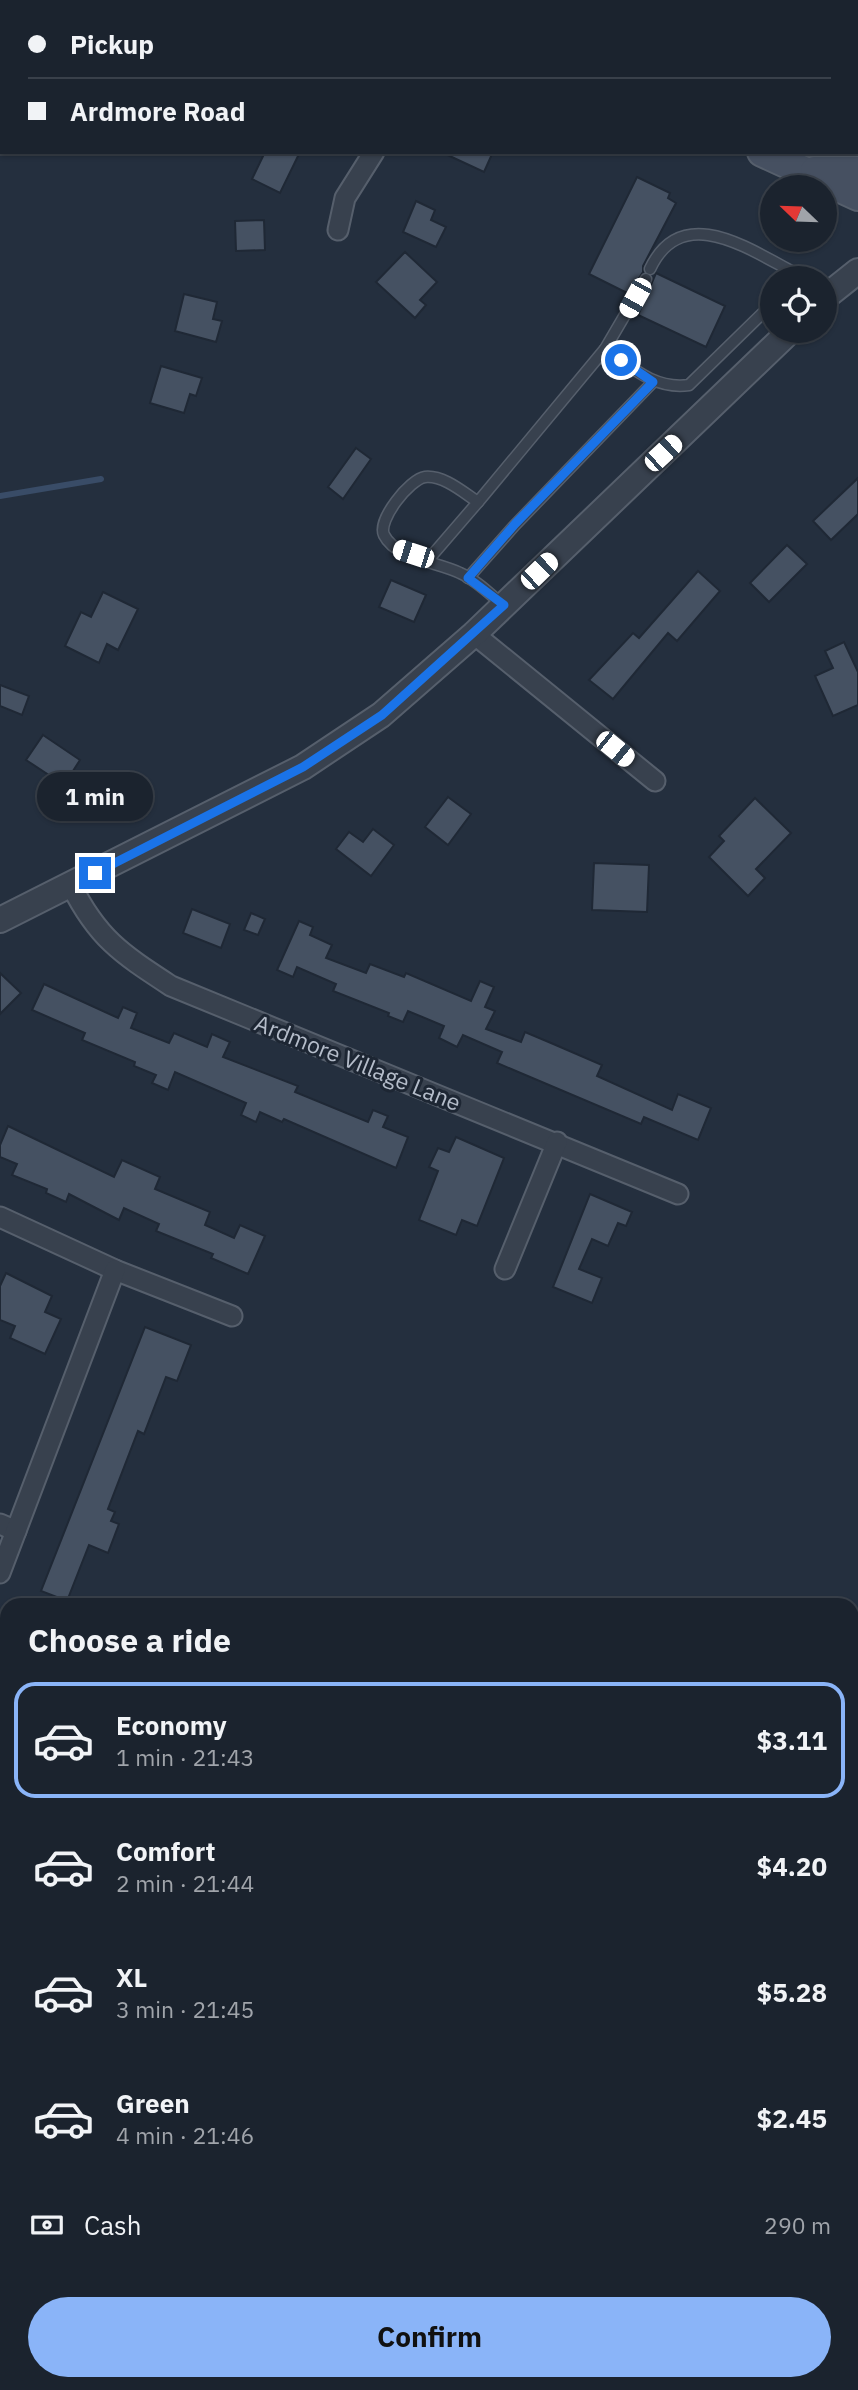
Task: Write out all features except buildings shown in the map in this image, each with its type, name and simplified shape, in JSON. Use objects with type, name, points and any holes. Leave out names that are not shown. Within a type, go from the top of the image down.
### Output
[{"type":"main road","points":[[767,154],[858,196]]},
{"type":"main road","points":[[805,170],[858,171]]},
{"type":"street","points":[[338,230],[345,198],[373,154]]},
{"type":"street","points":[[837,285],[854,269]]},
{"type":"street","points":[[0,920],[303,767],[382,715],[474,634],[777,343]]},
{"type":"street","points":[[474,634],[655,781]]},
{"type":"street","name":"Ardmore Village Lane","points":[[71,885],[85,914],[106,940],[171,986],[557,1142],[678,1194]]},
{"type":"street","points":[[505,1269],[557,1142]]},
{"type":"street","points":[[0,1217],[115,1270],[232,1316]]},
{"type":"street","points":[[0,1573],[8,1527],[115,1270]]},
{"type":"lane","points":[[428,560],[605,349],[666,244],[688,234],[711,233],[782,266]]},
{"type":"lane","points":[[605,349],[653,382],[675,387],[688,385],[760,316]]},
{"type":"lane","points":[[468,578],[515,524],[653,382]]},
{"type":"lane","points":[[478,502],[448,483],[425,477],[416,481],[394,503],[382,524],[383,534],[399,550],[468,578],[504,605]]},
{"type":"waterway","points":[[0,496],[101,479]]},
{"type":"route","points":[[95,873],[303,767],[382,715],[504,605],[468,578],[515,524],[653,382],[621,360]]}]
